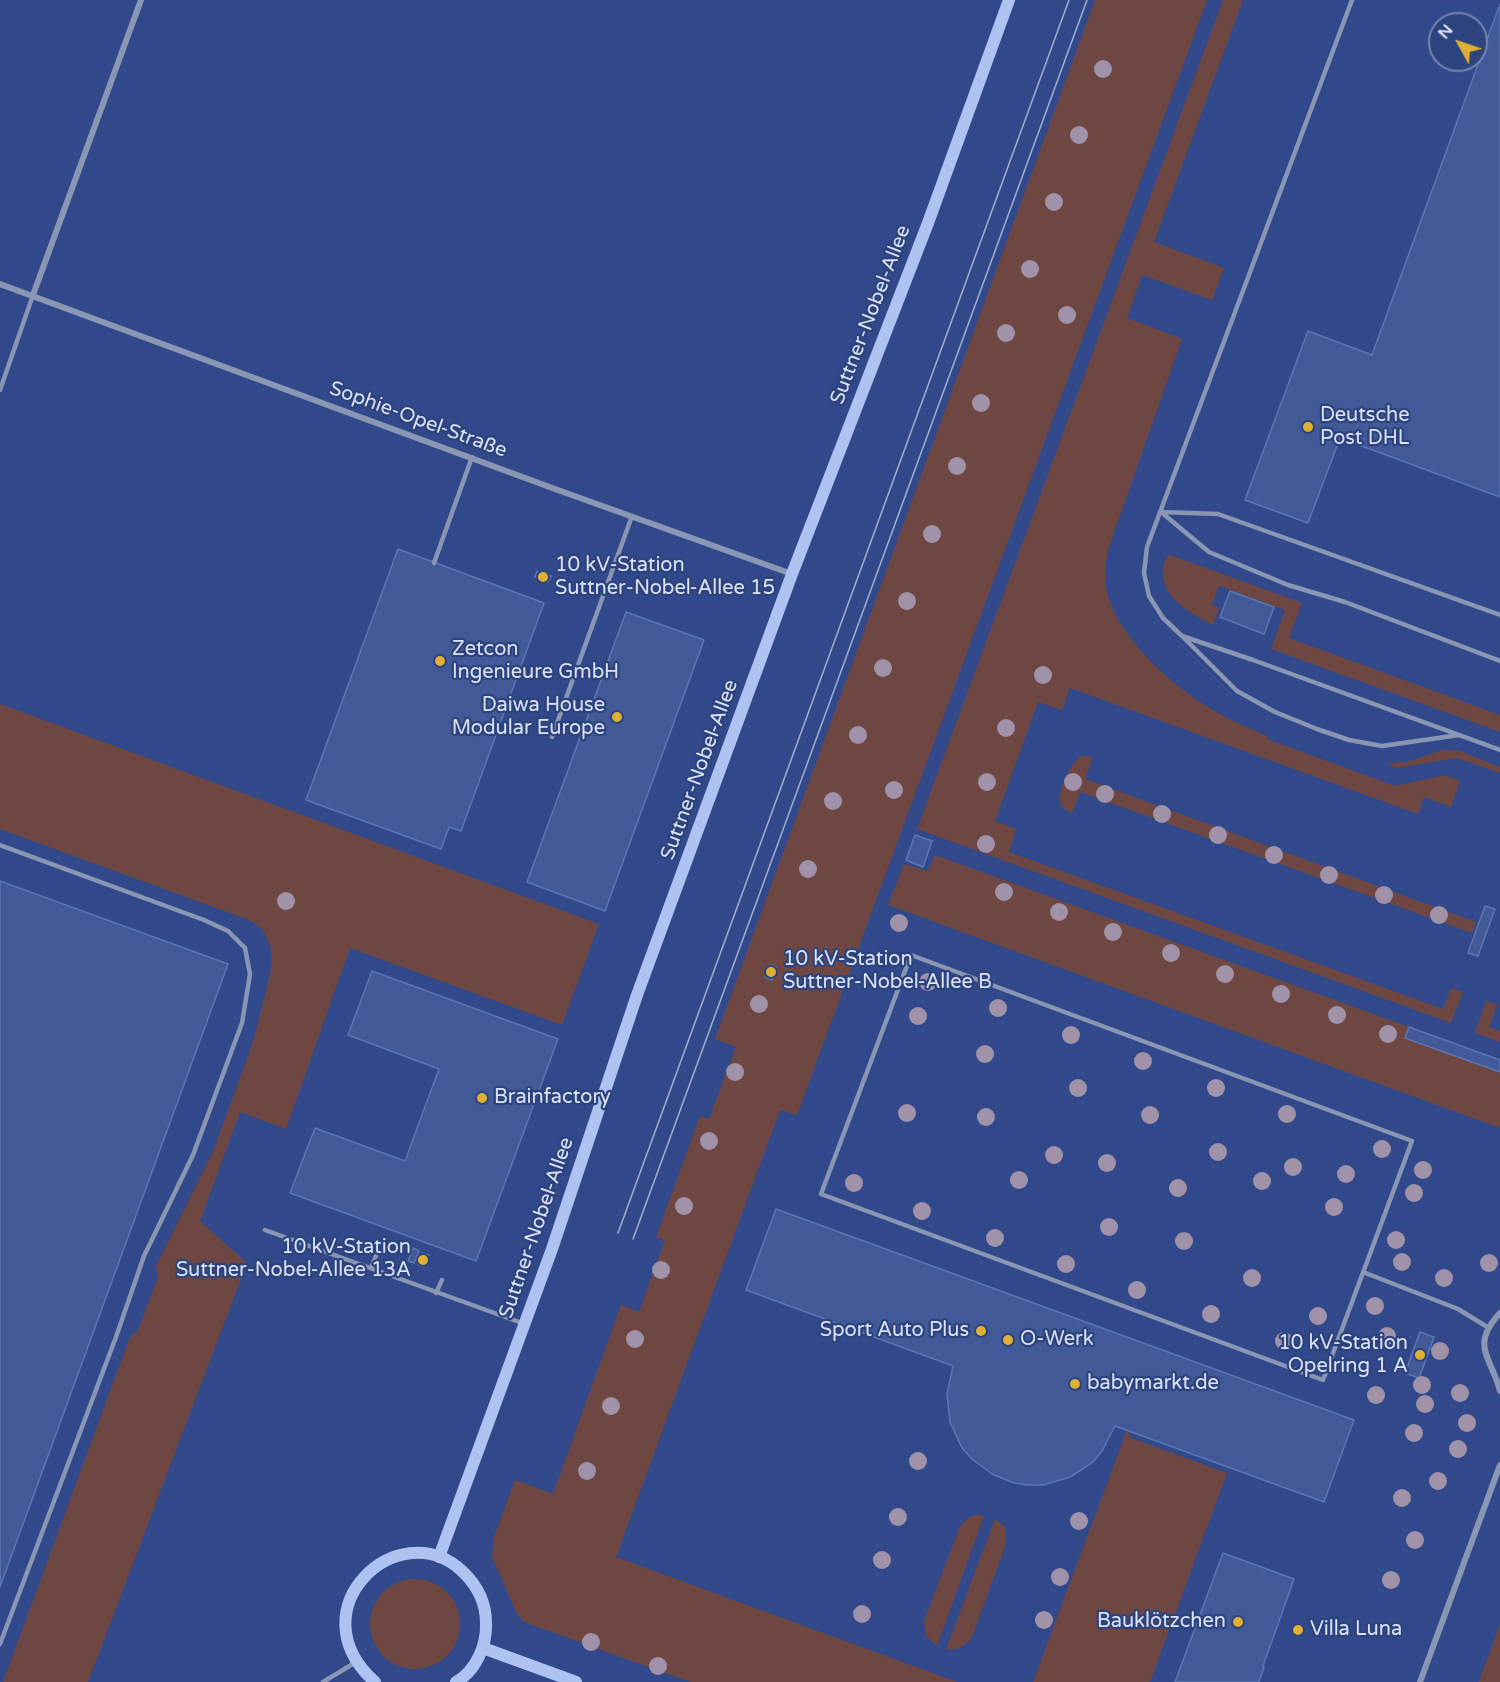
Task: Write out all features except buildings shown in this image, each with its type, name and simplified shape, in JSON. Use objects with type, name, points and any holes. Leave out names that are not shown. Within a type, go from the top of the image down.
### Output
[{"type":"street","points":[[33,295],[141,0]]},
{"type":"street","name":"Suttner-Nobel-Allee","points":[[439,1557],[556,1238],[637,995],[792,574],[928,223],[1009,0]]},
{"type":"street","name":"Sophie-Opel-Straße","points":[[0,284],[792,574]]},
{"type":"street","points":[[1500,1313],[1489,1328],[1484,1347],[1485,1357],[1498,1380],[1500,1391]]},
{"type":"street","points":[[1420,1682],[1500,1465]]},
{"type":"street","points":[[375,1682],[356,1662],[346,1636],[345,1617],[349,1599],[358,1583],[371,1569],[404,1554],[423,1554],[439,1557],[458,1567],[481,1595],[486,1613],[483,1648],[473,1666],[456,1682]]},
{"type":"street","points":[[483,1648],[576,1682]]},
{"type":"lane","points":[[1352,0],[1147,547],[1144,573],[1149,596],[1163,618],[1236,691],[1275,712],[1349,740],[1382,746],[1461,735]]},
{"type":"lane","points":[[0,390],[33,295]]},
{"type":"lane","points":[[434,563],[472,457]]},
{"type":"lane","points":[[1161,512],[1218,514],[1500,615]]},
{"type":"lane","points":[[1161,512],[1209,552],[1288,585],[1345,602],[1500,661]]},
{"type":"lane","points":[[552,737],[632,516]]},
{"type":"lane","points":[[1182,636],[1500,750]]},
{"type":"lane","points":[[0,846],[204,920],[228,931],[245,948],[250,974],[242,1023],[193,1155],[144,1256],[116,1337],[0,1644]]},
{"type":"lane","points":[[911,955],[1412,1140],[1363,1272],[1323,1380],[821,1194],[911,955]]},
{"type":"lane","points":[[265,1230],[525,1324]]},
{"type":"lane","points":[[371,1268],[376,1256]]},
{"type":"lane","points":[[1363,1272],[1458,1308],[1489,1328]]},
{"type":"lane","points":[[436,1293],[442,1280]]},
{"type":"lane","points":[[323,1682],[356,1662]]},
{"type":"shaded area","points":[[0,0],[1500,0],[1500,1682],[0,1682]]},
{"type":"shaded area","points":[[1095,0],[1207,0],[797,1115],[780,1110],[616,1557],[957,1682],[690,1682],[524,1622],[517,1614],[492,1557],[494,1537],[515,1480],[553,1494],[621,1305],[639,1312],[665,1240],[656,1237],[700,1116],[709,1119],[736,1047],[715,1039]]},
{"type":"shaded area","points":[[1223,0],[1243,0],[1154,242],[1224,268],[1212,300],[1142,275],[1127,318],[1182,339],[1108,550],[1105,582],[1111,604],[1131,638],[1144,654],[1175,683],[1212,710],[1267,736],[1267,739],[1395,786],[1445,775],[1460,781],[1451,807],[1424,797],[1418,814],[1070,688],[1062,710],[1038,702],[995,821],[1016,829],[1009,852],[1443,1009],[1451,988],[1463,992],[1451,1023],[917,829]]},
{"type":"shaded area","points":[[1170,555],[1302,603],[1289,638],[1500,715],[1500,732],[1271,649],[1285,610],[1219,586],[1212,605],[1219,608],[1213,625],[1205,621],[1180,605],[1167,590],[1163,569]]},
{"type":"shaded area","points":[[0,704],[599,924],[562,1025],[350,948],[286,1129],[240,1112],[200,1221],[247,1263],[88,1682],[3,1682],[130,1337],[138,1330],[158,1277],[156,1266],[214,1149],[253,1042],[272,963],[271,948],[263,930],[249,920],[0,829]]},
{"type":"shaded area","points":[[1442,750],[1460,751],[1500,767],[1500,773],[1457,758],[1397,768],[1389,765],[1389,763],[1407,762]]},
{"type":"shaded area","points":[[1081,756],[1093,757],[1085,779],[1476,922],[1472,933],[1080,792],[1072,813],[1061,804],[1060,794],[1070,770]]},
{"type":"shaded area","points":[[935,855],[1409,1027],[1406,1038],[1500,1071],[1500,1128],[888,905],[904,864],[928,871]]},
{"type":"shaded area","points":[[1486,1001],[1497,1005],[1489,1027],[1500,1031],[1500,1042],[1475,1033]]},
{"type":"shaded area","points":[[1127,1430],[1131,1438],[1227,1473],[1150,1682],[1033,1682]]},
{"type":"shaded area","points":[[971,1516],[984,1516],[937,1646],[926,1636],[924,1621],[960,1526]]},
{"type":"shaded area","points":[[995,1519],[1006,1528],[1006,1544],[972,1637],[961,1648],[946,1649]]},
{"type":"shaded area","points":[[415,1579],[432,1582],[447,1592],[457,1607],[460,1624],[457,1641],[447,1656],[432,1666],[415,1669],[398,1666],[383,1656],[373,1641],[370,1624],[373,1607],[383,1592],[398,1582]]},
{"type":"shaded area","points":[[1500,1624],[1500,1682],[1479,1682]]},
{"type":"tram line","points":[[618,1233],[1069,0]]},
{"type":"tram line","points":[[633,1239],[1087,0]]},
{"type":"place","name":"Deutsche Post DHL","points":[[1308,427]]},
{"type":"place","name":"10 kV-Station Suttner-Nobel-Allee 15","points":[[543,577]]},
{"type":"place","name":"Zetcon Ingenieure GmbH","points":[[440,661]]},
{"type":"place","name":"Daiwa House Modular Europe","points":[[617,717]]},
{"type":"place","name":"10 kV-Station Suttner-Nobel-Allee B","points":[[771,972]]},
{"type":"place","name":"Brainfactory","points":[[482,1098]]},
{"type":"place","name":"10 kV-Station Suttner-Nobel-Allee 13A","points":[[423,1260]]},
{"type":"place","name":"Sport Auto Plus","points":[[981,1331]]},
{"type":"place","name":"O-Werk","points":[[1008,1340]]},
{"type":"place","name":"10 kV-Station Opelring 1 A","points":[[1420,1355]]},
{"type":"place","name":"babymarkt.de","points":[[1075,1384]]},
{"type":"place","name":"Bauklötzchen","points":[[1238,1622]]},
{"type":"place","name":"Villa Luna","points":[[1298,1630]]}]
